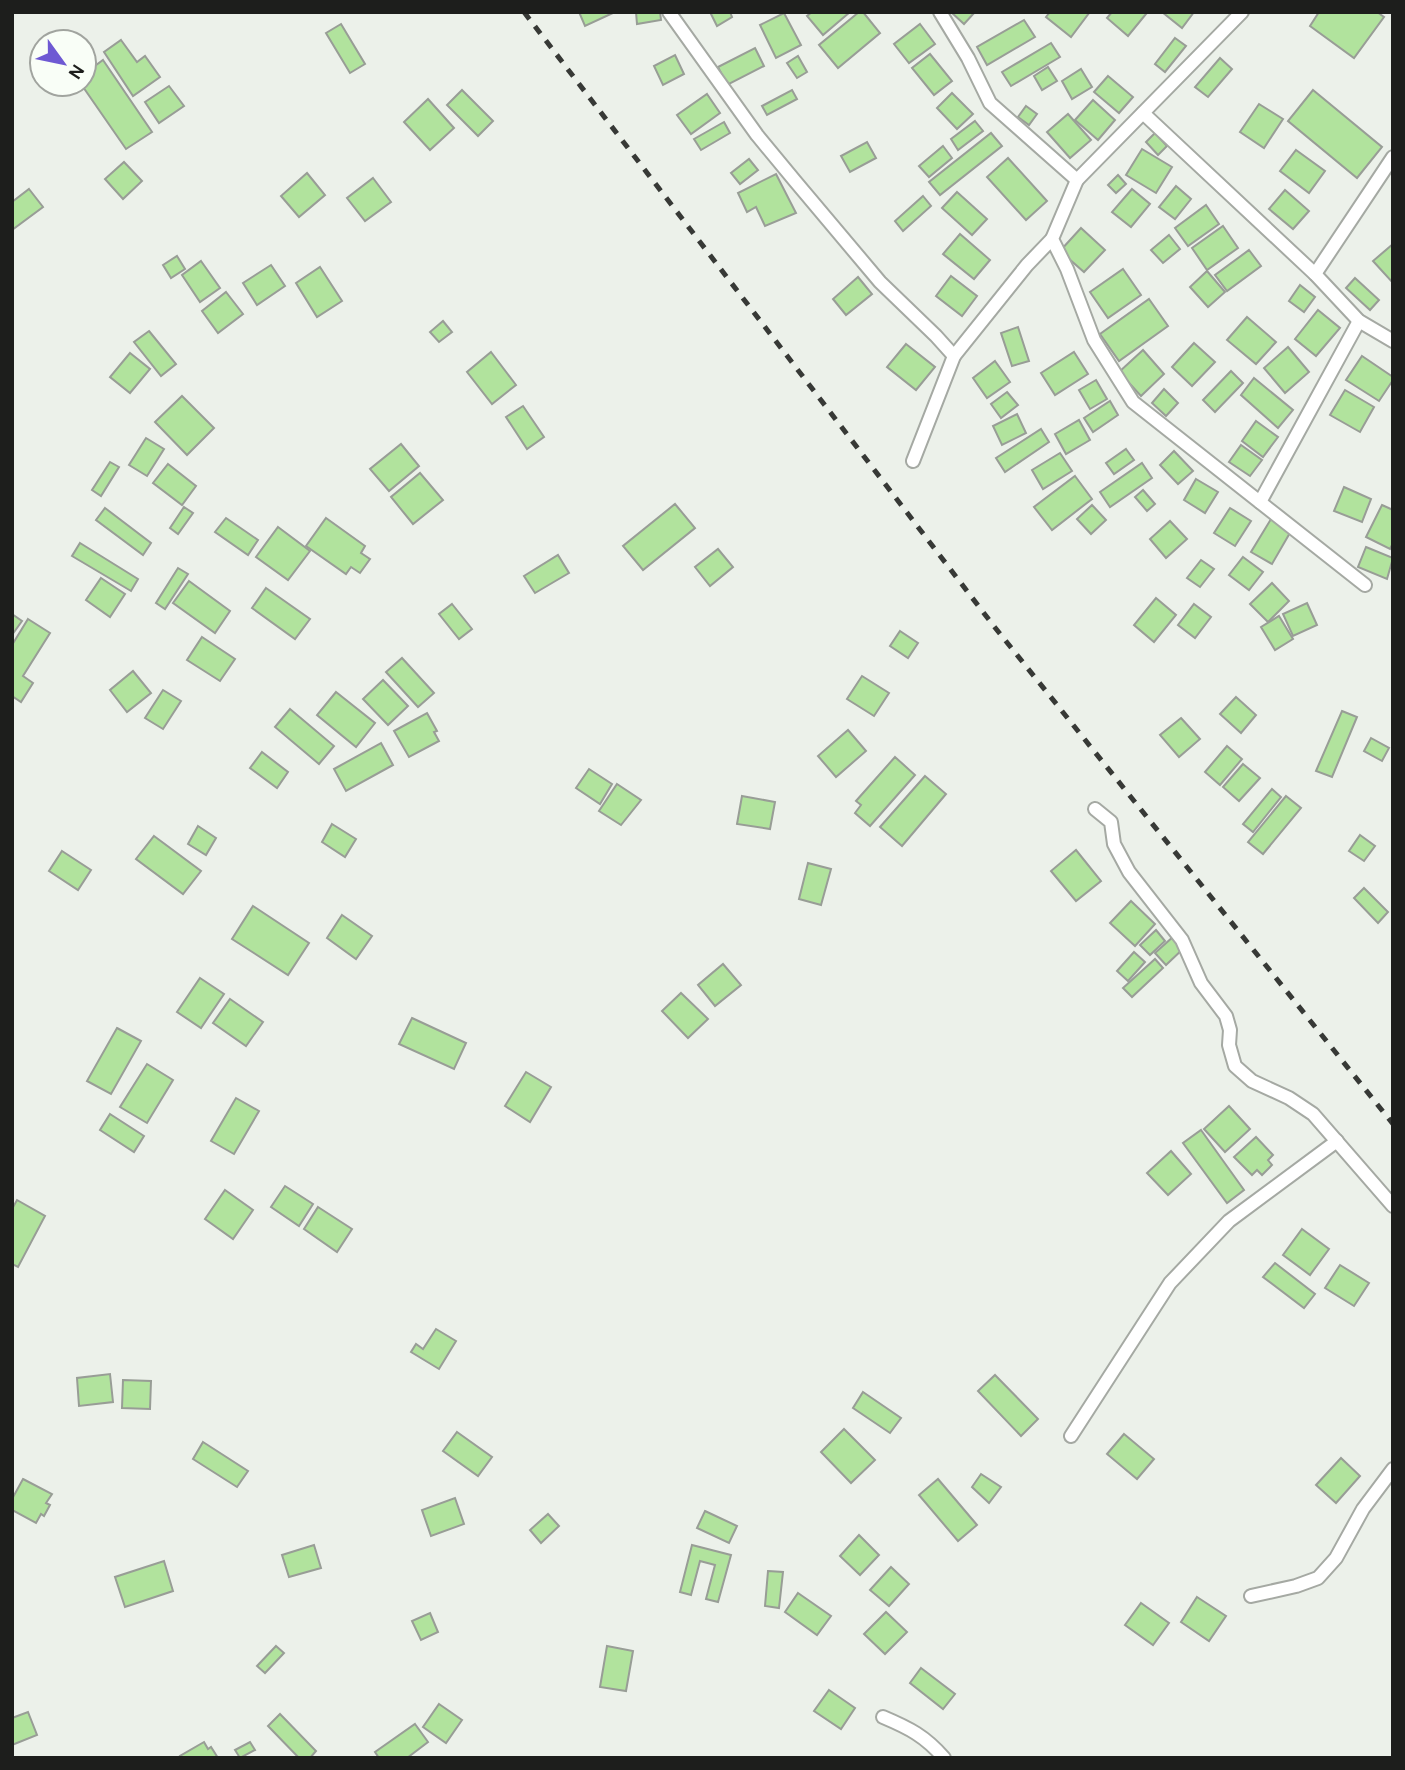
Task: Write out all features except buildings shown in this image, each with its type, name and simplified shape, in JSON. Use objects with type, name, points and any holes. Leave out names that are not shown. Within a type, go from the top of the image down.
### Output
[{"type":"street","points":[[669,12],[757,135],[795,181],[880,282],[954,356]]},
{"type":"street","points":[[940,12],[968,58],[989,103],[1077,180]]},
{"type":"street","points":[[913,461],[954,356],[1027,265],[1052,239],[1077,180],[1242,12]]},
{"type":"street","points":[[1143,113],[1315,274],[1359,321],[1393,341]]},
{"type":"street","points":[[1315,274],[1393,157]]},
{"type":"street","points":[[1052,239],[1094,340],[1133,402],[1365,585]]},
{"type":"street","points":[[1260,502],[1359,321]]},
{"type":"street","points":[[1096,808],[1111,822],[1114,844],[1129,872],[1182,940],[1201,983],[1226,1016],[1230,1030],[1229,1045],[1235,1066],[1252,1081],[1289,1098],[1313,1114],[1393,1206]]},
{"type":"street","points":[[1071,1436],[1170,1283],[1229,1221],[1337,1141]]},
{"type":"street","points":[[1251,1596],[1318,1578],[1336,1558],[1363,1509],[1393,1469]]},
{"type":"street","points":[[883,1717],[930,1741],[944,1758]]},
{"type":"railway","points":[[524,12],[993,625],[1393,1124]]}]
